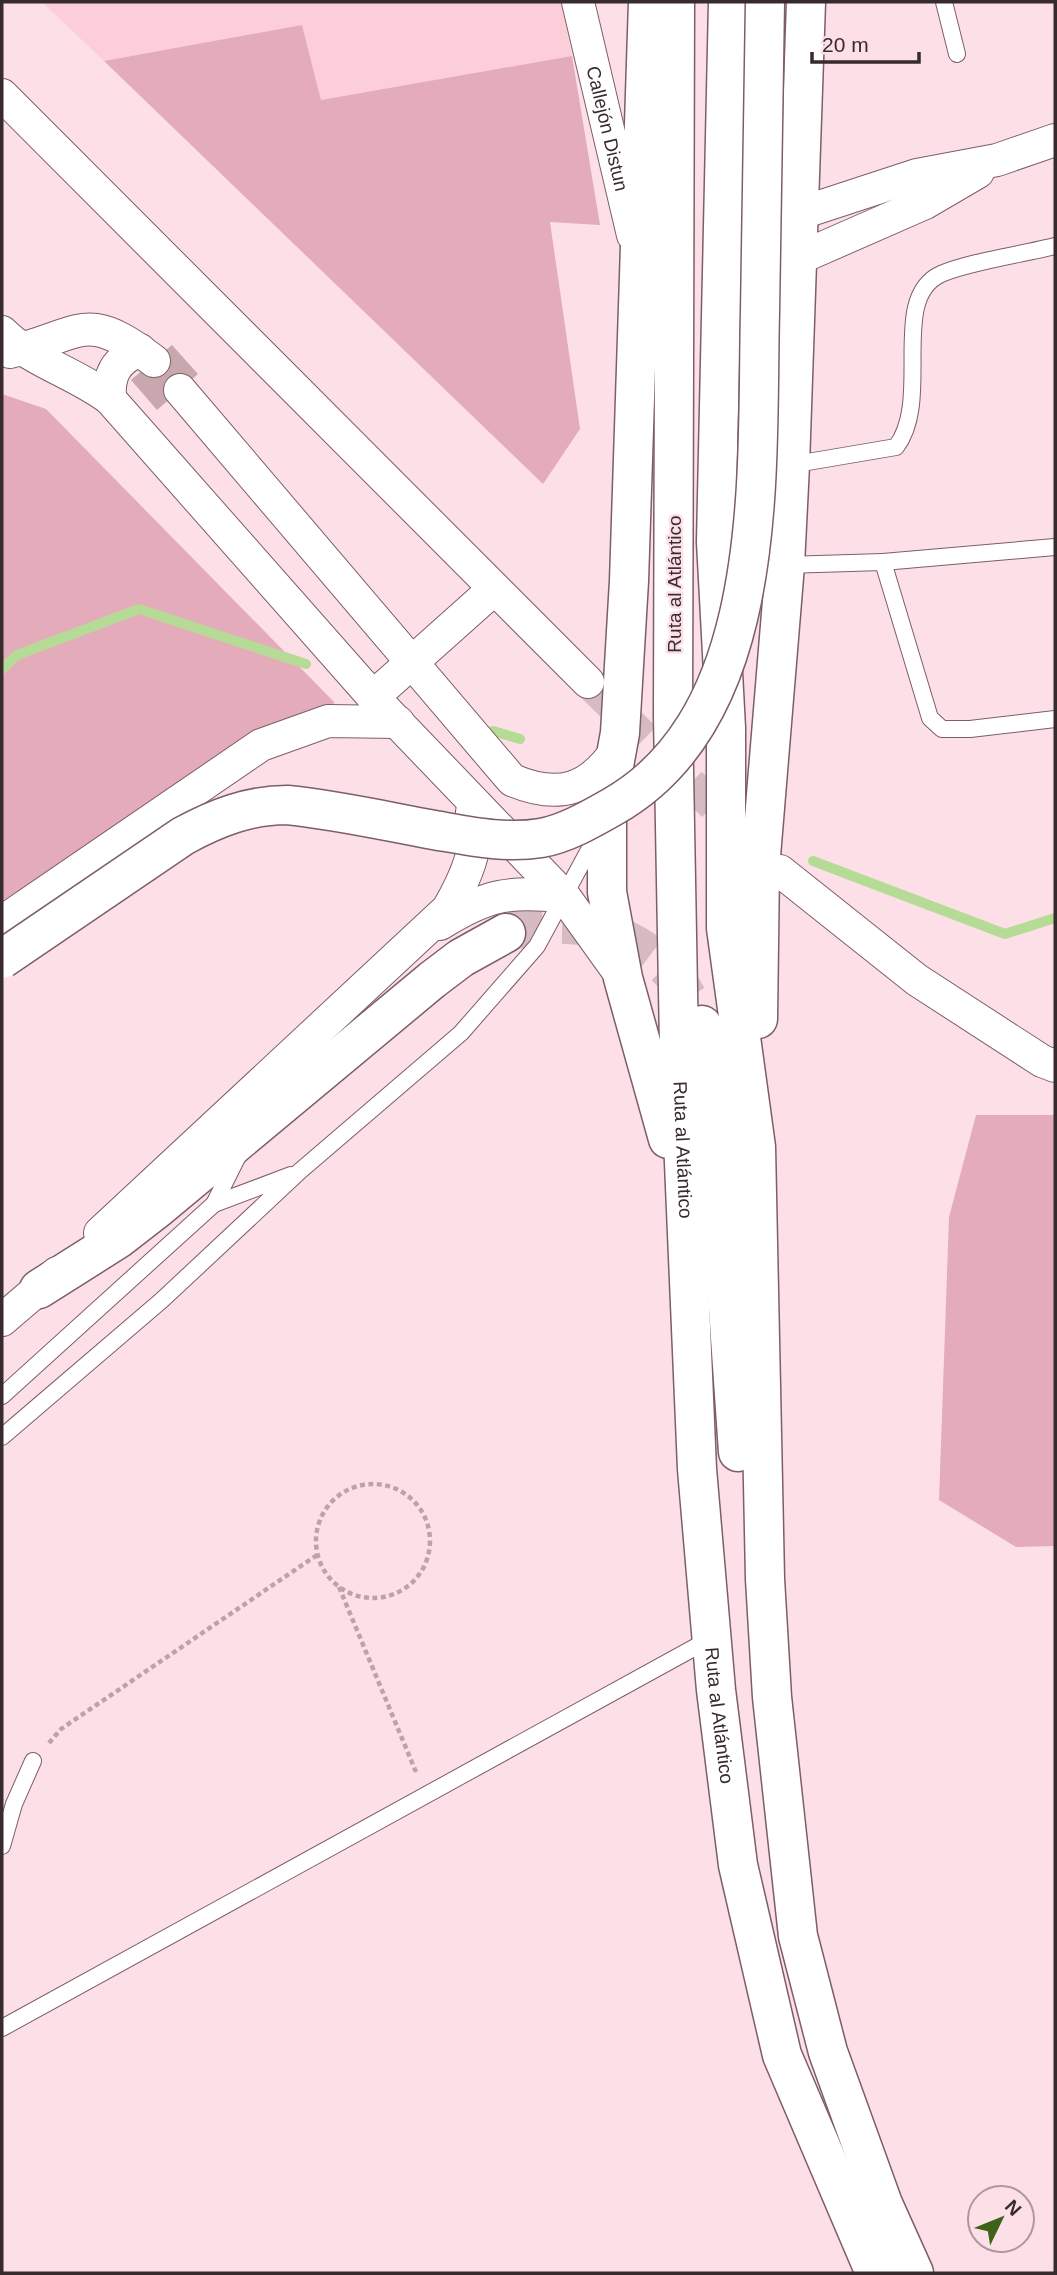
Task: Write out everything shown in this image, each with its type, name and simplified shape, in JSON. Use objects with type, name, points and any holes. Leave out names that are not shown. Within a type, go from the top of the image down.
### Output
[{"type":"highway","points":[[648,2],[637,254],[629,581],[618,748],[607,804],[607,892],[623,978],[662,1113],[690,1233]]},
{"type":"highway","name":"Ruta al Atlántico","points":[[675,2],[673,716],[679,1045],[690,1233],[697,1469],[712,1638],[738,1866],[782,2055],[874,2273]]},
{"type":"highway","points":[[727,2],[716,541],[726,727],[726,928],[756,1147]]},
{"type":"highway","points":[[2,959],[183,836],[213,820],[242,811],[287,805],[490,840],[542,838],[589,820],[639,792],[665,768],[702,717],[720,671],[744,599],[754,524],[765,2]]},
{"type":"highway","points":[[798,1936],[772,1697],[766,1592],[756,1147],[760,868],[785,565],[806,2]]},
{"type":"highway","points":[[39,1289],[148,1216],[432,980],[461,958],[506,933]]},
{"type":"highway","points":[[702,1025],[714,1066],[721,1123],[725,1264],[755,1717],[769,1817],[828,2052],[883,2204],[914,2273]]},
{"type":"street","name":"Callejón Distun","points":[[578,2],[637,254]]},
{"type":"street","points":[[2,95],[588,682]]},
{"type":"street","points":[[798,214],[916,175],[997,160],[1055,141]]},
{"type":"street","points":[[795,260],[925,204],[997,160]]},
{"type":"street","points":[[8,345],[81,329],[113,332],[147,355],[125,356],[114,368],[108,383],[110,399]]},
{"type":"street","points":[[8,345],[88,382],[110,399],[373,697],[564,896],[623,978]]},
{"type":"street","points":[[180,390],[512,780],[531,788],[552,791],[582,784],[607,765],[618,748]]},
{"type":"street","points":[[373,697],[494,589]]},
{"type":"street","points":[[2,922],[261,745],[328,721],[398,722]]},
{"type":"street","points":[[2,1320],[427,932],[448,909],[467,871],[473,851],[475,819],[467,796]]},
{"type":"street","points":[[780,871],[916,980],[1042,1061],[1055,1066]]},
{"type":"street","points":[[427,932],[467,907],[512,892],[564,896]]},
{"type":"lane","points":[[944,2],[957,54]]},
{"type":"lane","points":[[790,465],[896,447],[905,436],[913,411],[914,304],[923,286],[941,274],[1055,246]]},
{"type":"lane","points":[[785,565],[883,562],[1055,547]]},
{"type":"lane","points":[[883,562],[930,718],[942,729],[970,729],[1055,719]]},
{"type":"lane","points":[[2,1437],[162,1300],[300,1171],[461,1033],[503,989],[537,946],[594,843],[607,804]]},
{"type":"lane","points":[[214,1204],[252,1128]]},
{"type":"lane","points":[[2,1395],[214,1204],[300,1171]]},
{"type":"lane","points":[[2,2028],[712,1638]]},
{"type":"lane","points":[[2,1846],[14,1804],[33,1760]]},
{"type":"path","points":[[377,1483],[395,1488],[411,1498],[422,1512],[429,1529],[430,1549],[424,1567],[412,1583],[395,1594],[376,1599],[356,1596],[339,1587],[325,1573],[317,1555],[315,1536],[319,1518],[328,1503],[342,1491],[359,1484],[377,1483]]},
{"type":"path","points":[[33,1760],[61,1729],[317,1555]]},
{"type":"path","points":[[339,1587],[426,1795]]},
{"type":"shaded area","points":[[42,2],[561,2],[572,56],[321,100],[302,25],[104,61]]},
{"type":"shaded area","points":[[302,25],[321,100],[572,56],[600,225],[550,222],[580,429],[543,484],[104,61]]},
{"type":"shaded area","points":[[2,394],[46,409],[335,703],[262,729],[2,901]]},
{"type":"shaded area","points":[[976,1115],[1055,1115],[1055,1546],[1016,1547],[939,1500],[949,1217]]},
{"type":"building","points":[[172,345],[198,374],[157,410],[131,380]]},
{"type":"waterway","points":[[2,669],[17,655],[139,609],[306,664]]},
{"type":"waterway","points":[[493,731],[520,739]]},
{"type":"waterway","points":[[813,861],[1005,934],[1055,918]]},
{"type":"tunnel","points":[[588,682],[737,829]]},
{"type":"tunnel","points":[[506,933],[559,925],[611,933],[635,944],[656,959],[675,978],[690,1001]]}]
